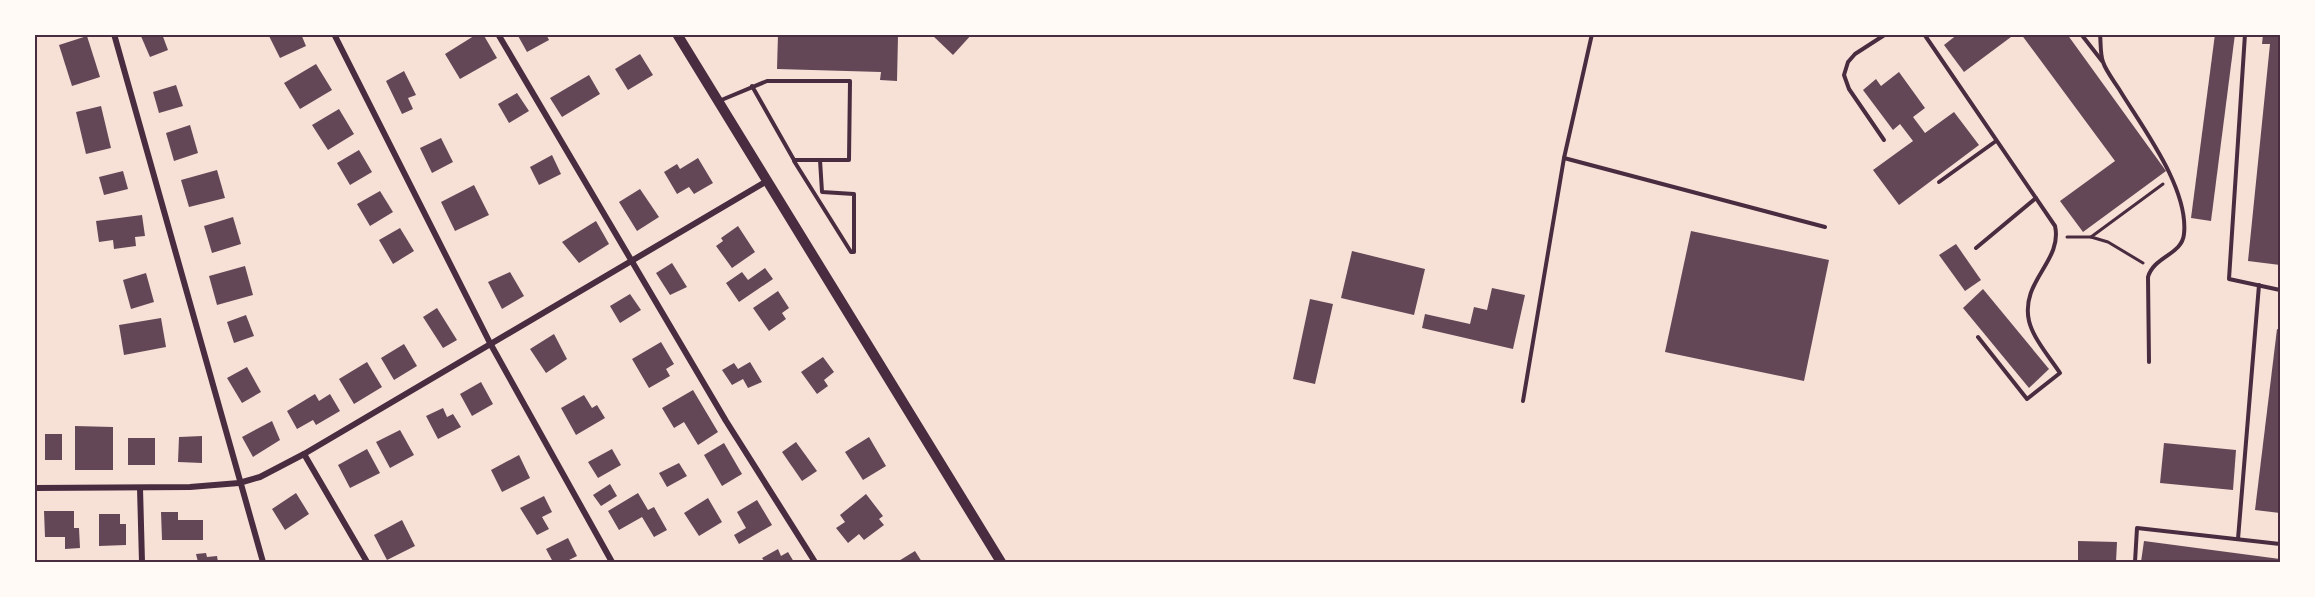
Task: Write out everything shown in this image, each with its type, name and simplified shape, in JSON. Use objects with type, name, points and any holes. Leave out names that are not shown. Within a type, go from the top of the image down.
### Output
[{"type":"street","points":[[114,34],[262,562]]},
{"type":"street","points":[[334,34],[490,343],[612,562]]},
{"type":"street","points":[[498,34],[726,421],[815,562]]},
{"type":"street","points":[[677,34],[1001,562]]},
{"type":"street","points":[[34,489],[190,488],[239,483],[260,477],[304,454],[768,181]]},
{"type":"street","points":[[304,454],[367,562]]},
{"type":"street","points":[[140,488],[142,562]]},
{"type":"lane","points":[[1523,401],[1564,158],[1592,34]]},
{"type":"lane","points":[[1884,140],[1849,89],[1844,75],[1848,62],[1855,54],[1886,34]]},
{"type":"lane","points":[[1924,34],[2055,226],[2058,237],[2055,249],[2035,279],[2028,306],[2029,322],[2060,373],[2026,399],[1978,337]]},
{"type":"lane","points":[[2081,34],[2103,62],[2172,178],[2182,210],[2184,236],[2180,247],[2151,268],[2148,277],[2149,362]]},
{"type":"lane","points":[[2100,34],[2103,62]]},
{"type":"lane","points":[[2245,34],[2229,279],[2280,290]]},
{"type":"lane","points":[[718,101],[767,81],[850,81],[849,159],[794,160]]},
{"type":"lane","points":[[752,86],[794,160],[851,252],[854,252],[854,194],[822,192],[820,160]]},
{"type":"lane","points":[[1939,182],[1996,141]]},
{"type":"lane","points":[[1564,158],[1825,227]]},
{"type":"lane","points":[[1976,248],[2036,198]]},
{"type":"lane","points":[[2238,539],[2259,285]]},
{"type":"lane","points":[[2135,562],[2137,528],[2280,544]]},
{"type":"path","points":[[2091,237],[2172,178]]},
{"type":"path","points":[[2058,237],[2091,237],[2108,242],[2151,268]]},
{"type":"building","points":[[140,34],[162,34],[168,50],[150,57]]},
{"type":"building","points":[[268,34],[301,34],[306,46],[280,58]]},
{"type":"building","points":[[477,34],[483,34],[497,58],[460,79],[445,54]]},
{"type":"building","points":[[517,34],[546,34],[549,40],[527,52]]},
{"type":"building","points":[[778,34],[898,36],[897,81],[880,80],[881,72],[777,69]]},
{"type":"building","points":[[931,34],[972,34],[953,55]]},
{"type":"building","points":[[1958,34],[2015,34],[1964,72],[1944,45]]},
{"type":"building","points":[[2021,34],[2067,34],[2166,171],[2083,232],[2060,201],[2115,161]]},
{"type":"building","points":[[2215,34],[2235,34],[2211,221],[2191,218]]},
{"type":"building","points":[[2263,34],[2280,34],[2280,265],[2248,261],[2270,44],[2262,44]]},
{"type":"building","points":[[87,36],[100,77],[72,86],[59,45]]},
{"type":"building","points":[[640,54],[653,75],[628,90],[615,69]]},
{"type":"building","points":[[316,64],[332,90],[300,109],[284,83]]},
{"type":"building","points":[[404,71],[416,95],[408,98],[413,109],[402,114],[386,81]]},
{"type":"building","points":[[1899,72],[1925,108],[1913,117],[1925,133],[1954,112],[1979,145],[1899,205],[1873,170],[1913,141],[1900,124],[1893,130],[1863,90],[1876,79],[1881,86]]},
{"type":"building","points":[[589,75],[600,94],[562,117],[550,98]]},
{"type":"building","points":[[176,85],[183,106],[159,113],[153,92]]},
{"type":"building","points":[[517,93],[529,111],[509,123],[498,104]]},
{"type":"building","points":[[101,106],[111,148],[86,154],[76,112]]},
{"type":"building","points":[[339,109],[354,134],[328,150],[312,125]]},
{"type":"building","points":[[190,125],[198,153],[174,161],[166,133]]},
{"type":"building","points":[[441,138],[453,162],[432,173],[420,148]]},
{"type":"building","points":[[359,150],[372,172],[350,185],[337,163]]},
{"type":"building","points":[[552,155],[561,174],[539,185],[530,167]]},
{"type":"building","points":[[698,158],[713,183],[694,194],[689,187],[677,194],[664,172],[677,164],[680,169]]},
{"type":"building","points":[[217,170],[225,198],[189,207],[181,180]]},
{"type":"building","points":[[123,171],[128,189],[104,195],[99,177]]},
{"type":"building","points":[[474,185],[489,215],[455,231],[441,202]]},
{"type":"building","points":[[640,189],[659,217],[637,231],[619,202]]},
{"type":"building","points":[[380,191],[393,212],[370,226],[357,204]]},
{"type":"building","points":[[142,215],[145,236],[135,237],[136,246],[114,249],[113,240],[99,242],[96,221]]},
{"type":"building","points":[[233,217],[241,244],[212,253],[204,226]]},
{"type":"building","points":[[596,221],[609,244],[579,263],[562,242]]},
{"type":"building","points":[[738,226],[755,252],[732,268],[716,246],[723,241],[721,238]]},
{"type":"building","points":[[400,228],[414,251],[393,264],[379,240]]},
{"type":"building","points":[[1691,231],[1829,260],[1804,381],[1665,352]]},
{"type":"building","points":[[1956,244],[1981,280],[1965,291],[1939,255]]},
{"type":"building","points":[[1352,251],[1425,269],[1414,315],[1341,298]]},
{"type":"building","points":[[672,263],[687,287],[670,295],[656,273]]},
{"type":"building","points":[[245,266],[253,295],[217,305],[209,276]]},
{"type":"building","points":[[765,268],[773,279],[739,302],[726,283],[742,272],[748,280]]},
{"type":"building","points":[[510,272],[524,296],[502,309],[488,282]]},
{"type":"building","points":[[146,273],[154,302],[131,309],[123,280]]},
{"type":"building","points":[[1492,288],[1525,295],[1513,349],[1422,328],[1425,314],[1470,324],[1474,307],[1487,310]]},
{"type":"building","points":[[1983,289],[2049,369],[2029,388],[1963,308]]},
{"type":"building","points":[[778,291],[789,308],[782,313],[786,319],[769,331],[753,308]]},
{"type":"building","points":[[630,294],[641,310],[620,323],[610,306]]},
{"type":"building","points":[[1310,299],[1333,304],[1315,384],[1293,379]]},
{"type":"building","points":[[437,308],[457,340],[443,348],[423,317]]},
{"type":"building","points":[[246,315],[254,336],[234,343],[227,322]]},
{"type":"building","points":[[161,318],[166,347],[124,355],[119,325]]},
{"type":"building","points":[[2277,329],[2280,330],[2280,513],[2255,510]]},
{"type":"building","points":[[554,334],[567,359],[546,373],[530,349]]},
{"type":"building","points":[[661,342],[674,364],[666,369],[670,376],[649,388],[632,359]]},
{"type":"building","points":[[404,344],[417,366],[394,380],[381,358]]},
{"type":"building","points":[[823,357],[834,372],[824,380],[828,386],[817,394],[801,372]]},
{"type":"building","points":[[367,362],[382,387],[354,404],[339,379]]},
{"type":"building","points":[[750,362],[762,382],[748,388],[743,379],[732,385],[722,370],[734,363],[738,369]]},
{"type":"building","points":[[247,367],[261,392],[242,403],[227,378]]},
{"type":"building","points":[[481,382],[493,404],[472,416],[460,394]]},
{"type":"building","points":[[693,390],[718,432],[698,445],[684,422],[674,428],[662,408]]},
{"type":"building","points":[[315,394],[319,401],[330,394],[340,411],[316,425],[313,420],[297,429],[287,411]]},
{"type":"building","points":[[584,395],[592,408],[597,405],[605,418],[576,435],[561,408]]},
{"type":"building","points":[[443,408],[447,417],[453,414],[461,427],[438,439],[426,416]]},
{"type":"building","points":[[272,421],[280,440],[253,457],[242,437]]},
{"type":"building","points":[[75,426],[113,427],[113,470],[75,470]]},
{"type":"building","points":[[400,430],[414,455],[390,468],[376,442]]},
{"type":"building","points":[[45,434],[62,434],[62,460],[45,460]]},
{"type":"building","points":[[202,436],[202,463],[178,462],[179,437]]},
{"type":"building","points":[[869,437],[886,466],[863,480],[845,452]]},
{"type":"building","points":[[128,438],[155,438],[155,465],[128,465]]},
{"type":"building","points":[[796,442],[817,471],[802,481],[782,452]]},
{"type":"building","points":[[724,443],[742,474],[722,486],[704,455]]},
{"type":"building","points":[[2164,443],[2236,450],[2233,490],[2160,483]]},
{"type":"building","points":[[367,449],[380,473],[350,488],[338,465]]},
{"type":"building","points":[[612,449],[621,465],[598,478],[588,462]]},
{"type":"building","points":[[519,455],[530,478],[502,492],[491,470]]},
{"type":"building","points":[[679,463],[687,476],[667,487],[659,473]]},
{"type":"building","points":[[610,484],[617,496],[601,506],[593,495]]},
{"type":"building","points":[[296,493],[309,514],[285,530],[272,509]]},
{"type":"building","points":[[638,493],[648,510],[654,507],[667,530],[654,537],[642,517],[619,530],[608,511]]},
{"type":"building","points":[[866,494],[883,516],[879,519],[884,525],[864,540],[859,534],[848,543],[836,528],[845,522],[840,515]]},
{"type":"building","points":[[544,496],[552,512],[542,517],[549,529],[537,535],[520,508]]},
{"type":"building","points":[[708,498],[722,522],[699,536],[684,513]]},
{"type":"building","points":[[757,500],[772,525],[739,544],[734,535],[746,528],[737,512]]},
{"type":"building","points":[[44,511],[74,511],[74,528],[79,528],[80,548],[65,549],[65,537],[45,537]]},
{"type":"building","points":[[161,512],[178,512],[178,520],[203,520],[203,540],[162,540]]},
{"type":"building","points":[[99,514],[120,514],[120,524],[126,524],[126,545],[99,546]]},
{"type":"building","points":[[402,520],[415,546],[387,560],[374,535]]},
{"type":"building","points":[[568,538],[577,556],[565,562],[553,562],[546,549]]},
{"type":"building","points":[[2078,541],[2117,542],[2116,562],[2078,562]]},
{"type":"building","points":[[2144,541],[2280,559],[2280,562],[2141,562]]},
{"type":"building","points":[[778,549],[781,556],[788,552],[794,562],[765,562],[762,558]]},
{"type":"building","points":[[915,551],[922,562],[897,562]]},
{"type":"building","points":[[206,553],[207,557],[217,556],[218,562],[198,562],[196,554]]}]
